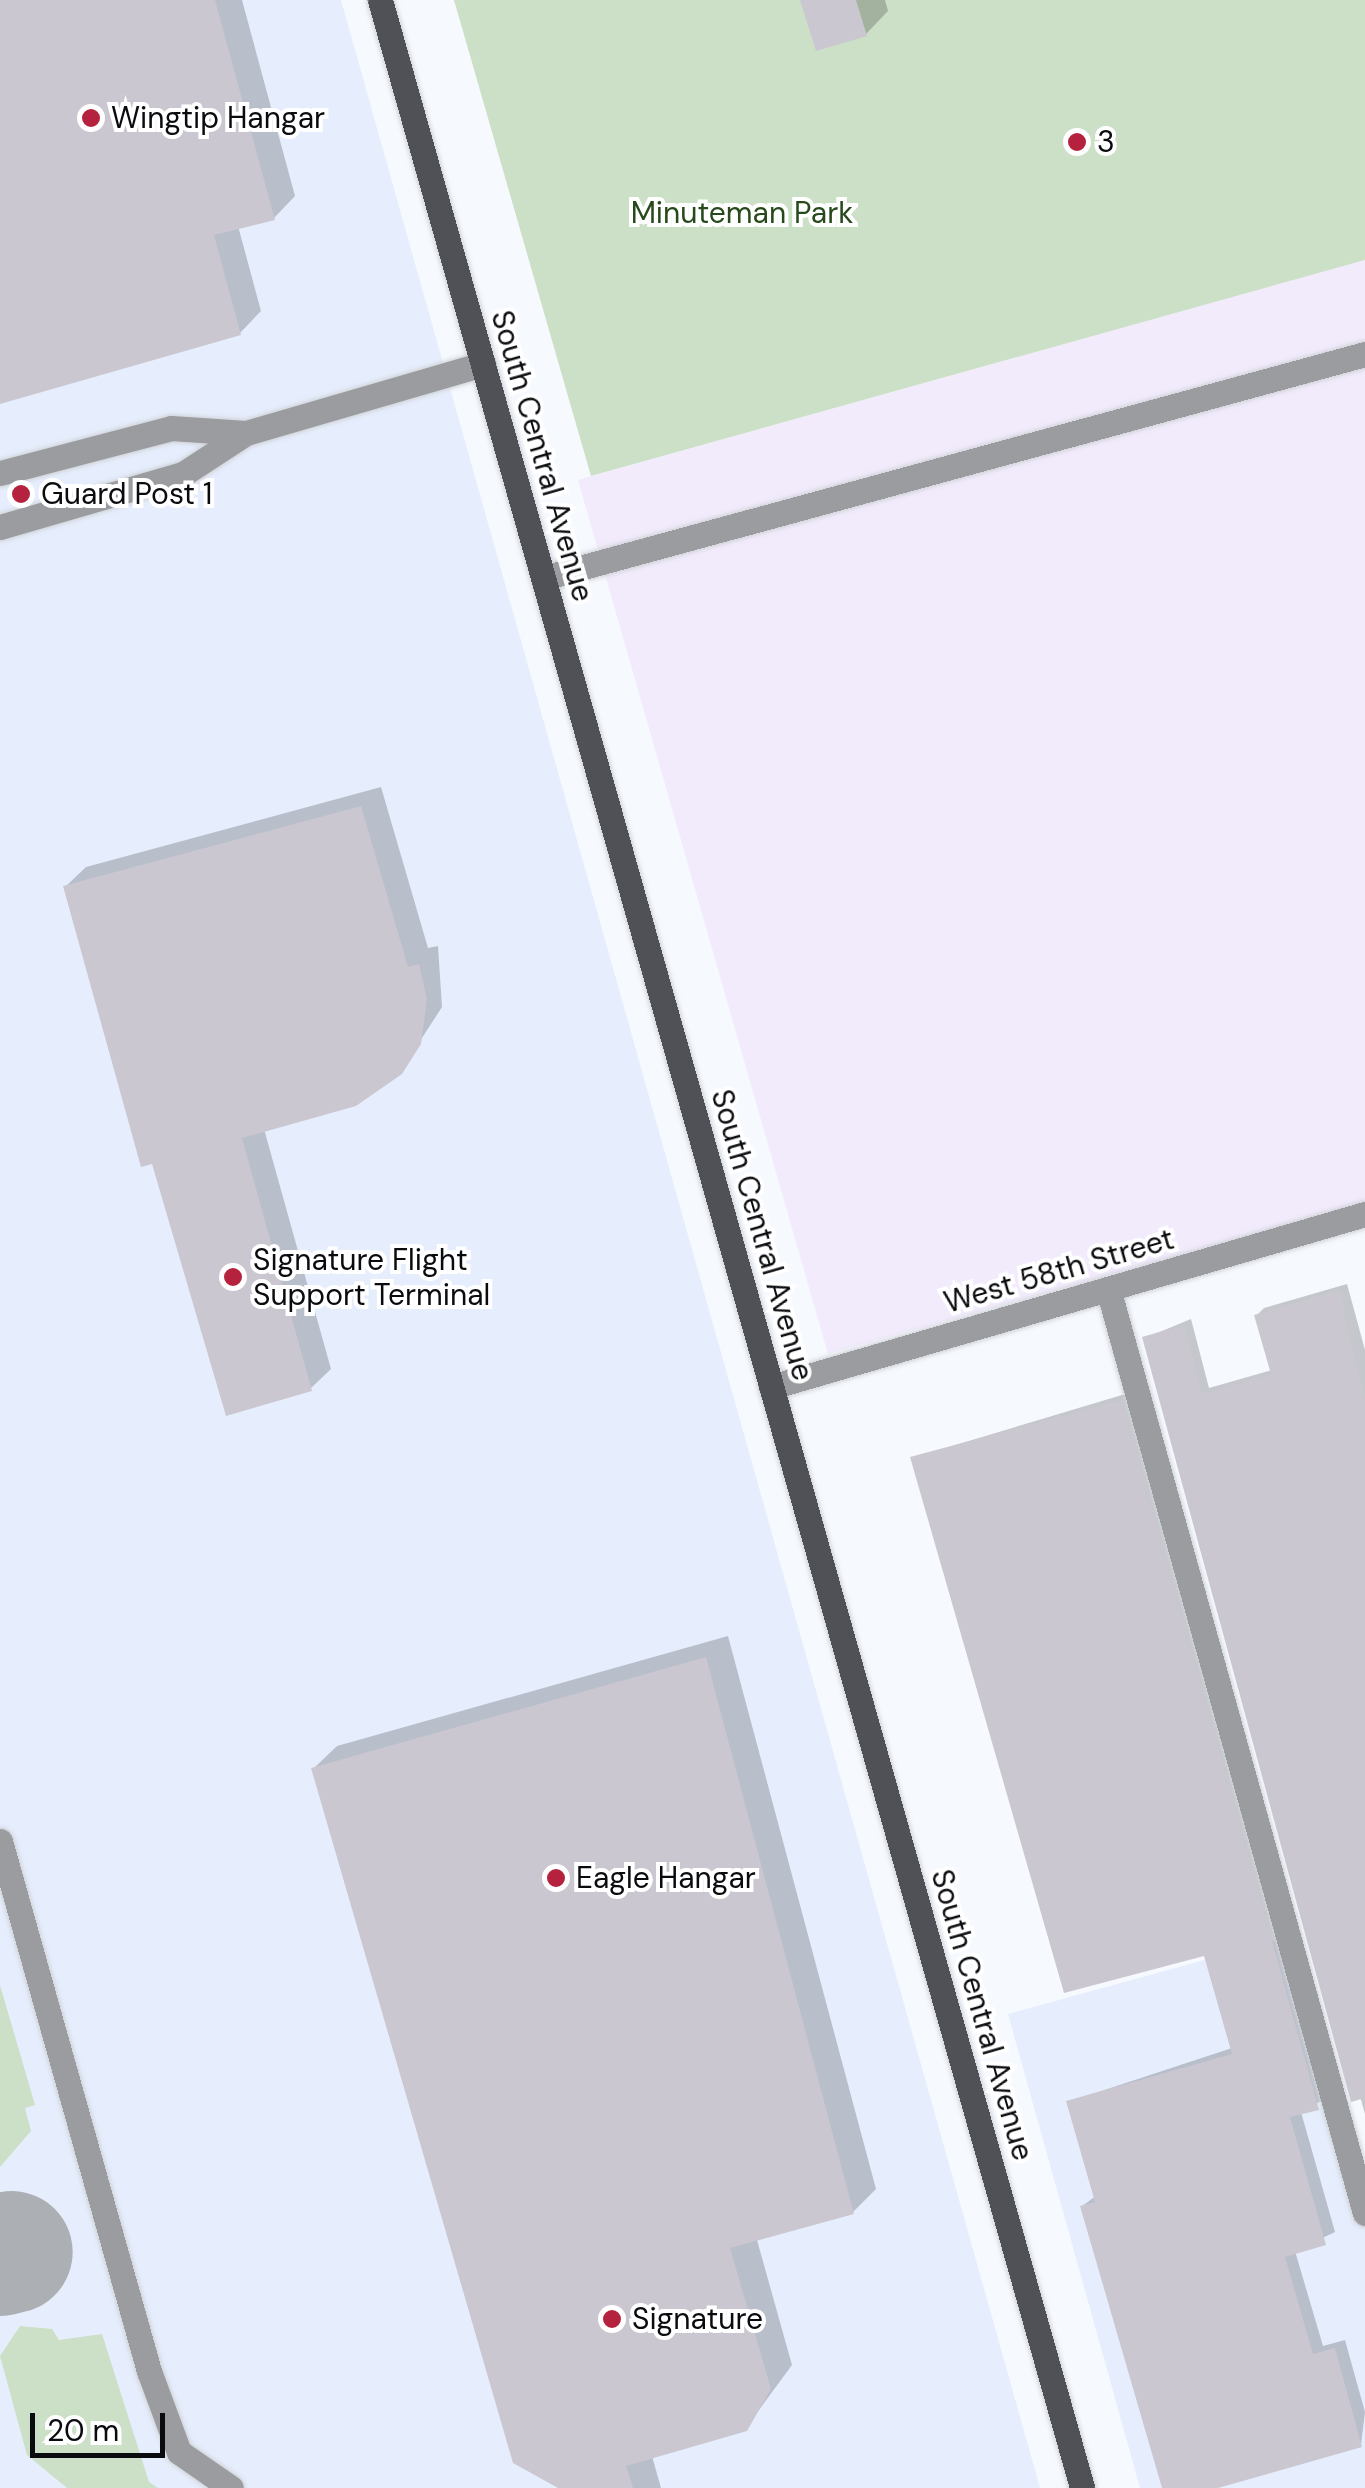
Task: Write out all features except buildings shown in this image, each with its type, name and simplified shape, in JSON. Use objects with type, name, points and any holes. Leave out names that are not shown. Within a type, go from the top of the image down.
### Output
[{"type":"main road","name":"South Central Avenue","points":[[380,0],[1082,2488]]},
{"type":"street","points":[[542,578],[1365,354]]},
{"type":"street","points":[[0,527],[184,474],[246,432],[483,364]]},
{"type":"street","points":[[0,473],[171,428],[246,432]]},
{"type":"street","name":"West 58th Street","points":[[771,1386],[1109,1292],[1365,1214]]},
{"type":"street","points":[[1109,1292],[1365,2214]]},
{"type":"street","points":[[0,1840],[149,2371],[179,2452],[231,2488]]},
{"type":"shaded area","points":[[0,0],[341,0],[1040,2488],[0,2488]]},
{"type":"shaded area","points":[[1365,260],[1365,1203],[828,1354],[578,480]]},
{"type":"shaded area","points":[[1285,1938],[1365,2213],[1365,2488],[1140,2488],[1008,2014]]},
{"type":"green space","name":"Minuteman Park","points":[[454,0],[1365,0],[1365,260],[591,476]]},
{"type":"green space","points":[[0,1985],[35,2105],[25,2108],[31,2131],[0,2167]]},
{"type":"green space","points":[[20,2326],[52,2329],[59,2340],[102,2334],[149,2482],[158,2488],[67,2488],[27,2455],[0,2356]]},
{"type":"taxiway","points":[[0,2255],[12,2252]]},
{"type":"place","name":"Wingtip Hangar","points":[[91,118]]},
{"type":"place","name":"3","points":[[1077,142]]},
{"type":"place","name":"Guard Post 1","points":[[21,494]]},
{"type":"place","name":"Signature Flight Support Terminal","points":[[233,1277]]},
{"type":"place","name":"Eagle Hangar","points":[[556,1878]]},
{"type":"place","name":"Signature","points":[[612,2319]]}]
